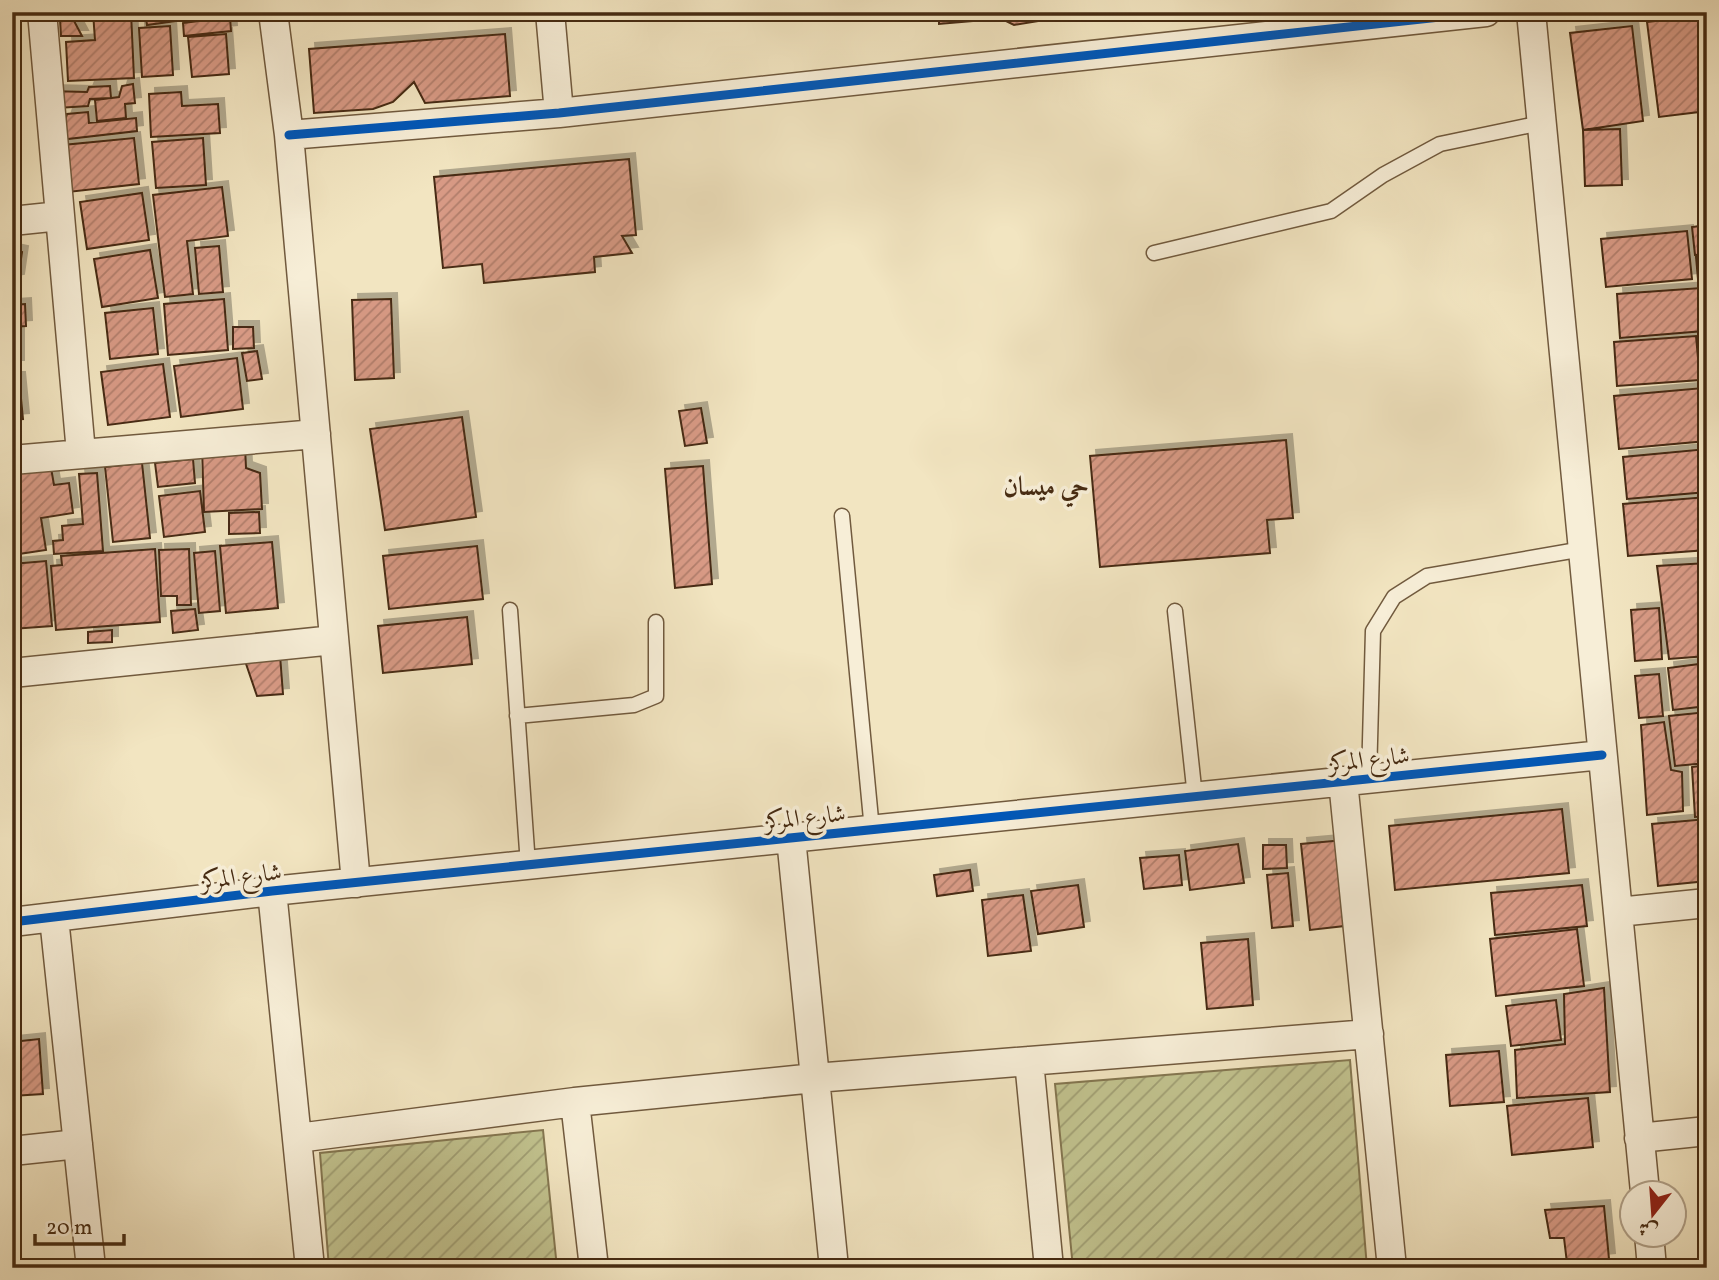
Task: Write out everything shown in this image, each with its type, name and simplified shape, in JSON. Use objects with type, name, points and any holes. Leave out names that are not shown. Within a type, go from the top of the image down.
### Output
[{"type":"street","points":[[42,12],[81,453]]},
{"type":"street","points":[[273,12],[289,135],[356,883]]},
{"type":"street","points":[[550,12],[559,113]]},
{"type":"street","points":[[289,135],[559,113],[1486,12]]},
{"type":"street","points":[[1531,12],[1643,1178]]},
{"type":"street","points":[[12,221],[60,216]]},
{"type":"street","points":[[12,460],[316,434]]},
{"type":"street","points":[[12,673],[334,640]]},
{"type":"street","name":"شارع المركز","points":[[12,922],[272,891],[1602,755]]},
{"type":"street","points":[[1356,780],[1369,1034],[1392,1268]]},
{"type":"street","points":[[791,838],[834,1268]]},
{"type":"street","points":[[272,891],[310,1268]]},
{"type":"street","points":[[1618,912],[1707,903]]},
{"type":"street","points":[[54,918],[91,1268]]},
{"type":"street","points":[[298,1138],[575,1102],[815,1078],[1369,1034]]},
{"type":"street","points":[[1029,1061],[1048,1268]]},
{"type":"street","points":[[575,1102],[594,1268]]},
{"type":"street","points":[[1639,1138],[1707,1131]]},
{"type":"street","points":[[12,1151],[78,1144]]},
{"type":"street","points":[[1650,1248],[1652,1268]]},
{"type":"lane","points":[[1154,253],[1331,211],[1383,175],[1440,144],[1541,123]]},
{"type":"lane","points":[[842,516],[872,830]]},
{"type":"lane","points":[[1356,780],[1373,631],[1394,597],[1427,576],[1583,550]]},
{"type":"lane","points":[[510,610],[528,865]]},
{"type":"lane","points":[[1175,611],[1195,797]]},
{"type":"lane","points":[[517,716],[634,705],[656,696],[656,622]]},
{"type":"green space","points":[[1350,1060],[1367,1268],[1073,1268],[1055,1084]]},
{"type":"green space","points":[[543,1130],[557,1268],[329,1268],[320,1153]]},
{"type":"building","points":[[93,12],[131,12],[134,78],[68,81],[66,42],[95,40]]},
{"type":"building","points":[[145,12],[217,12],[218,15],[147,25]]},
{"type":"building","points":[[903,12],[934,12],[935,17],[903,18]]},
{"type":"building","points":[[939,12],[971,12],[972,21],[939,24]]},
{"type":"building","points":[[1001,12],[1044,12],[1045,20],[1014,25],[1002,19]]},
{"type":"building","points":[[1044,12],[1067,12],[1067,18],[1045,20]]},
{"type":"building","points":[[1698,16],[1707,86],[1707,111],[1659,117],[1647,22]]},
{"type":"building","points":[[230,17],[231,31],[184,36],[183,23]]},
{"type":"building","points":[[60,19],[73,19],[82,36],[61,36]]},
{"type":"building","points":[[170,26],[173,75],[142,77],[139,28]]},
{"type":"building","points":[[1632,26],[1643,121],[1583,130],[1570,33]]},
{"type":"building","points":[[226,34],[229,74],[192,77],[188,37]]},
{"type":"building","points":[[505,34],[510,96],[425,103],[414,82],[393,102],[373,109],[314,113],[309,49]]},
{"type":"building","points":[[133,84],[135,103],[125,104],[126,118],[97,121],[95,100],[119,97],[122,86]]},
{"type":"building","points":[[110,86],[111,98],[90,99],[88,106],[57,108],[49,91],[87,92],[89,87]]},
{"type":"building","points":[[181,92],[182,106],[218,104],[220,133],[151,137],[149,94]]},
{"type":"building","points":[[88,112],[89,123],[136,118],[137,131],[59,140],[67,114]]},
{"type":"building","points":[[1620,129],[1622,185],[1585,186],[1583,130]]},
{"type":"building","points":[[134,138],[139,184],[68,192],[63,145]]},
{"type":"building","points":[[203,138],[206,185],[156,188],[152,142]]},
{"type":"building","points":[[629,159],[636,235],[622,236],[632,253],[594,257],[595,272],[484,283],[482,264],[443,268],[434,177]]},
{"type":"building","points":[[222,187],[228,236],[187,241],[193,294],[165,297],[153,195]]},
{"type":"building","points":[[142,193],[149,240],[87,249],[80,202]]},
{"type":"building","points":[[1707,225],[1707,254],[1695,255],[1692,227]]},
{"type":"building","points":[[1687,231],[1692,279],[1606,287],[1601,239]]},
{"type":"building","points":[[219,246],[223,292],[199,294],[195,248]]},
{"type":"building","points":[[12,250],[22,252],[18,280],[12,281]]},
{"type":"building","points":[[150,250],[158,298],[102,307],[94,259]]},
{"type":"building","points":[[1707,256],[1707,279],[1698,279],[1696,257]]},
{"type":"building","points":[[1701,288],[1704,331],[1620,338],[1617,294]]},
{"type":"building","points":[[224,299],[228,350],[168,355],[164,304]]},
{"type":"building","points":[[391,299],[394,378],[355,380],[352,300]]},
{"type":"building","points":[[25,304],[26,326],[12,327],[12,305]]},
{"type":"building","points":[[153,308],[158,354],[110,359],[105,313]]},
{"type":"building","points":[[233,327],[253,327],[254,348],[233,349]]},
{"type":"building","points":[[12,333],[18,333],[18,366],[12,366]]},
{"type":"building","points":[[1696,336],[1700,380],[1617,386],[1614,342]]},
{"type":"building","points":[[257,351],[262,379],[247,381],[242,353]]},
{"type":"building","points":[[237,358],[243,409],[181,417],[174,366]]},
{"type":"building","points":[[163,364],[170,417],[108,425],[101,372]]},
{"type":"building","points":[[12,378],[19,378],[23,419],[12,420]]},
{"type":"building","points":[[1703,388],[1707,441],[1619,449],[1614,396]]},
{"type":"building","points":[[701,408],[707,443],[685,446],[679,411]]},
{"type":"building","points":[[462,417],[476,517],[385,530],[370,429]]},
{"type":"building","points":[[1286,440],[1293,518],[1267,520],[1270,553],[1100,567],[1090,456]]},
{"type":"building","points":[[245,446],[246,468],[260,473],[262,509],[204,512],[202,448]]},
{"type":"building","points":[[1707,449],[1707,492],[1627,499],[1623,457]]},
{"type":"building","points":[[193,459],[195,483],[158,487],[155,463]]},
{"type":"building","points":[[50,462],[54,485],[69,483],[73,513],[41,518],[46,550],[12,555],[12,467]]},
{"type":"building","points":[[142,463],[150,538],[113,542],[105,467]]},
{"type":"building","points":[[703,466],[712,584],[675,588],[665,469]]},
{"type":"building","points":[[97,473],[103,551],[54,554],[53,541],[63,540],[62,526],[83,524],[79,474]]},
{"type":"building","points":[[200,491],[205,532],[164,537],[159,496]]},
{"type":"building","points":[[1707,497],[1707,550],[1628,556],[1623,504]]},
{"type":"building","points":[[259,512],[260,533],[229,534],[229,513]]},
{"type":"building","points":[[272,542],[278,608],[226,613],[220,546]]},
{"type":"building","points":[[477,546],[483,599],[389,609],[383,556]]},
{"type":"building","points":[[155,549],[160,622],[56,630],[51,566],[62,565],[61,556]]},
{"type":"building","points":[[189,549],[191,605],[177,605],[177,596],[161,596],[159,550]]},
{"type":"building","points":[[215,551],[220,611],[199,613],[194,553]]},
{"type":"building","points":[[46,561],[52,626],[12,629],[12,564]]},
{"type":"building","points":[[1707,563],[1707,656],[1669,659],[1657,566]]},
{"type":"building","points":[[1659,608],[1662,659],[1635,661],[1631,610]]},
{"type":"building","points":[[195,609],[198,630],[173,633],[171,611]]},
{"type":"building","points":[[467,617],[472,664],[383,673],[378,626]]},
{"type":"building","points":[[112,630],[112,642],[88,643],[88,632]]},
{"type":"building","points":[[280,655],[283,694],[257,696],[244,658]]},
{"type":"building","points":[[1707,663],[1707,706],[1673,710],[1668,668]]},
{"type":"building","points":[[1659,674],[1663,716],[1639,718],[1635,676]]},
{"type":"building","points":[[1707,712],[1707,763],[1675,766],[1669,716]]},
{"type":"building","points":[[1664,722],[1671,770],[1682,772],[1683,811],[1647,815],[1641,725]]},
{"type":"building","points":[[1707,765],[1707,816],[1695,817],[1692,767]]},
{"type":"building","points":[[1562,809],[1569,873],[1395,890],[1389,826]]},
{"type":"building","points":[[1707,819],[1707,881],[1658,886],[1652,824]]},
{"type":"building","points":[[1344,840],[1353,925],[1310,930],[1301,844]]},
{"type":"building","points":[[1238,844],[1244,883],[1190,890],[1185,851]]},
{"type":"building","points":[[1263,845],[1286,845],[1287,868],[1263,869]]},
{"type":"building","points":[[1179,855],[1182,885],[1144,889],[1140,858]]},
{"type":"building","points":[[970,870],[973,891],[937,896],[934,875]]},
{"type":"building","points":[[1288,873],[1293,926],[1272,928],[1267,875]]},
{"type":"building","points":[[1078,885],[1084,927],[1038,934],[1031,891]]},
{"type":"building","points":[[1582,885],[1587,926],[1495,935],[1491,893]]},
{"type":"building","points":[[1023,895],[1031,951],[988,956],[982,900]]},
{"type":"building","points":[[1577,929],[1584,986],[1496,996],[1490,939]]},
{"type":"building","points":[[1248,939],[1253,1005],[1207,1009],[1201,943]]},
{"type":"building","points":[[1604,988],[1610,1092],[1517,1098],[1515,1050],[1565,1044],[1564,994]]},
{"type":"building","points":[[1556,1000],[1561,1040],[1511,1046],[1506,1006]]},
{"type":"building","points":[[39,1039],[43,1094],[12,1096],[12,1042]]},
{"type":"building","points":[[1499,1051],[1504,1102],[1450,1106],[1446,1055]]},
{"type":"building","points":[[1588,1098],[1593,1147],[1512,1155],[1507,1106]]},
{"type":"building","points":[[1604,1206],[1609,1259],[1567,1263],[1564,1238],[1550,1238],[1545,1210]]},
{"type":"cycle path","points":[[289,135],[559,113],[1486,12]]},
{"type":"cycle path","points":[[12,922],[272,891],[1602,755]]},
{"type":"district","name":"حي ميسان","points":[[1046,486]]}]
